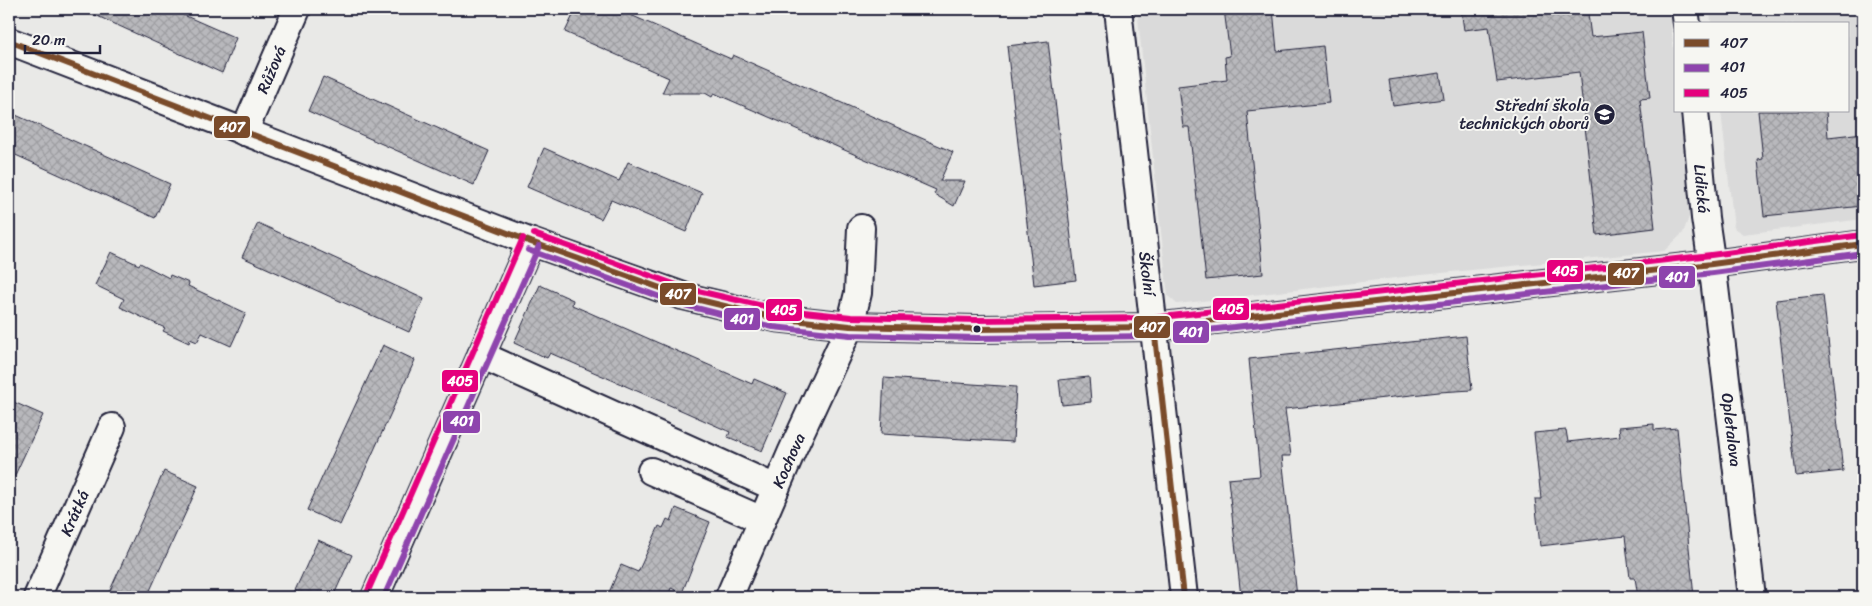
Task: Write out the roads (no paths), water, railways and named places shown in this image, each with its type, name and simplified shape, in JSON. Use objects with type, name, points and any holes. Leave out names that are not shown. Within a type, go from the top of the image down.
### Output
[{"type":"street","name":"Růžová","points":[[244,132],[298,9]]},
{"type":"street","name":"Školní","points":[[1118,9],[1184,597]]},
{"type":"street","points":[[1685,9],[1687,22]]},
{"type":"street","points":[[9,41],[531,242],[683,296],[775,318],[850,326],[977,329],[1154,327],[1712,264],[1863,244]]},
{"type":"street","name":"Lidická","points":[[1695,112],[1705,218],[1712,264]]},
{"type":"street","name":"Kochova","points":[[728,597],[850,326],[858,293],[861,228]]},
{"type":"street","points":[[375,597],[531,242]]},
{"type":"street","name":"Opletalova","points":[[1712,264],[1752,597]]},
{"type":"street","points":[[481,355],[776,488]]},
{"type":"street","name":"Krátká","points":[[37,597],[112,427]]},
{"type":"street","points":[[651,472],[762,520]]},
{"type":"place","name":"Střední škola technických oborů","points":[[1605,114]]}]
